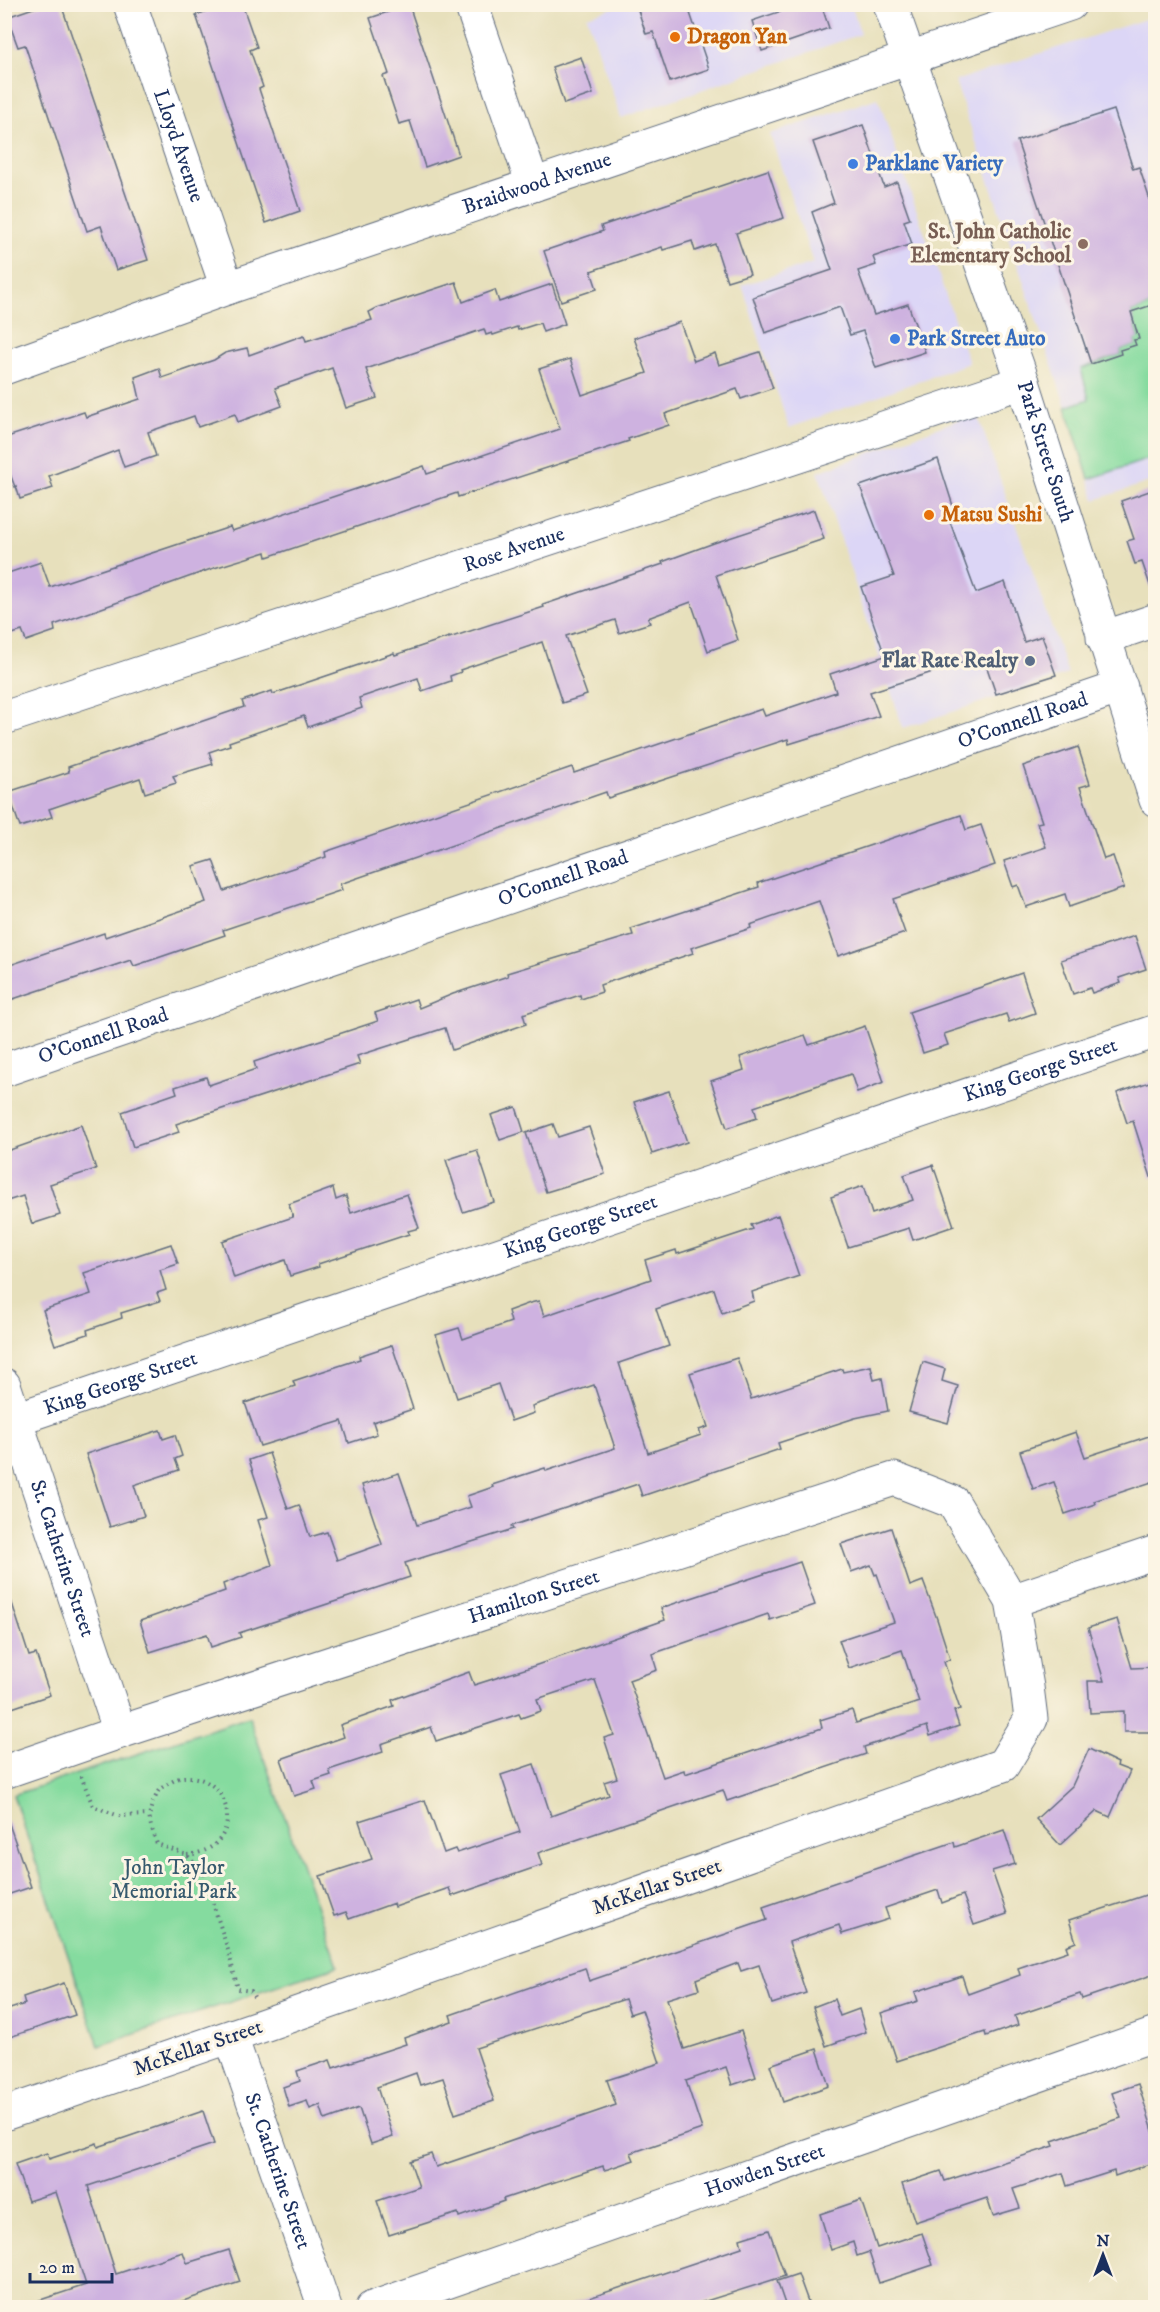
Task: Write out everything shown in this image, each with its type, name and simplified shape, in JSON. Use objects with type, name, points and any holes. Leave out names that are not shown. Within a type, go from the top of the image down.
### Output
[{"type":"street","name":"Lloyd Avenue","points":[[130,4],[227,288]]},
{"type":"street","points":[[471,4],[533,185]]},
{"type":"street","name":"Park Street South","points":[[890,4],[1023,382],[1155,800]]},
{"type":"street","name":"Braidwood Avenue","points":[[4,368],[227,288],[1070,4]]},
{"type":"street","name":"Rose Avenue","points":[[4,718],[1023,382]]},
{"type":"street","points":[[1103,638],[1155,620]]},
{"type":"street","name":"O'Connell Road","points":[[4,1070],[1121,687]]},
{"type":"street","name":"King George Street","points":[[10,1421],[1155,1031]]},
{"type":"street","name":"St. Catherine Street","points":[[4,1385],[10,1421],[120,1731]]},
{"type":"street","name":"Hamilton Street","points":[[4,1772],[120,1731],[894,1479],[952,1502],[1012,1601]]},
{"type":"street","points":[[1012,1601],[1155,1552]]},
{"type":"street","name":"McKellar Street","points":[[4,2114],[231,2037],[1003,1765],[1031,1719],[1028,1687],[1012,1601]]},
{"type":"street","name":"Howden Street","points":[[388,2305],[1155,2034]]},
{"type":"street","name":"St. Catherine Street","points":[[231,2037],[325,2307]]},
{"type":"path","points":[[71,1749],[93,1806],[118,1816],[148,1815]]},
{"type":"path","points":[[183,1777],[205,1780],[220,1792],[227,1816],[225,1834],[217,1844],[201,1854],[186,1855],[157,1844],[148,1815],[159,1788],[183,1777]]},
{"type":"path","points":[[186,1855],[203,1874],[238,1989],[251,1991],[264,2025]]},
{"type":"shaded area","points":[[625,4],[851,5],[861,34],[621,118],[587,16]]},
{"type":"shaded area","name":"St. John Catholic Elementary School","points":[[1155,16],[1155,480],[1095,500],[1066,407],[955,81]]},
{"type":"shaded area","points":[[878,98],[969,363],[789,428],[742,285],[813,263],[770,134]]},
{"type":"shaded area","points":[[977,413],[1068,674],[903,728],[818,472]]},
{"type":"green space","points":[[1155,304],[1155,457],[1089,479],[1066,407],[1089,399],[1081,369],[1121,354],[1120,350],[1136,345],[1134,340],[1139,338],[1131,312]]},
{"type":"green space","name":"John Taylor Memorial Park","points":[[249,1717],[338,1966],[99,2046],[13,1795]]},
{"type":"building","points":[[45,4],[61,4],[148,260],[116,270],[101,226],[87,231],[25,45],[18,47],[7,17]]},
{"type":"building","points":[[228,4],[242,4],[257,47],[250,50],[263,87],[259,89],[300,211],[266,223],[196,15]]},
{"type":"building","points":[[636,4],[687,4],[709,69],[670,82],[653,32],[646,34]]},
{"type":"building","points":[[802,4],[821,4],[829,28],[762,51],[752,21]]},
{"type":"building","points":[[409,5],[459,155],[425,167],[410,121],[399,124],[383,76],[389,74],[370,18]]},
{"type":"building","points":[[581,57],[593,94],[564,104],[552,67]]},
{"type":"building","points":[[1114,110],[1133,169],[1139,167],[1155,215],[1155,304],[1131,312],[1139,339],[1134,340],[1136,345],[1120,350],[1121,354],[1091,364],[1017,141]]},
{"type":"building","points":[[863,125],[884,187],[897,182],[910,219],[904,221],[912,244],[873,257],[876,265],[858,271],[874,315],[908,304],[925,352],[876,368],[863,331],[850,335],[840,307],[765,333],[753,297],[832,270],[812,212],[834,203],[813,142]]},
{"type":"building","points":[[768,170],[784,218],[736,233],[750,274],[727,281],[715,244],[695,251],[692,241],[663,250],[662,247],[591,271],[597,289],[561,301],[544,251],[603,231],[601,226]]},
{"type":"building","points":[[456,282],[463,302],[495,290],[499,302],[552,284],[565,324],[543,332],[540,323],[518,330],[517,327],[493,335],[492,333],[486,335],[484,329],[366,369],[377,398],[346,408],[332,368],[275,388],[282,406],[238,422],[235,414],[198,427],[194,416],[148,432],[156,456],[124,467],[118,450],[49,476],[53,488],[20,499],[4,458],[4,438],[84,412],[86,417],[140,399],[135,377],[159,368],[162,378],[214,360],[225,353],[247,348],[249,355],[304,335],[306,341],[372,320],[369,312],[377,308]]},
{"type":"building","points":[[680,322],[694,361],[715,353],[719,365],[760,352],[773,388],[741,399],[737,389],[665,414],[669,425],[628,439],[629,441],[458,497],[457,493],[267,557],[266,552],[211,569],[54,625],[55,631],[26,641],[22,631],[9,635],[5,622],[5,574],[41,562],[50,587],[230,527],[232,531],[424,466],[427,474],[560,429],[539,369],[570,359],[582,395],[647,373],[634,338]]},
{"type":"building","points":[[938,459],[954,509],[946,511],[976,593],[1005,582],[1024,642],[1042,636],[1056,675],[996,694],[983,656],[870,692],[879,716],[789,744],[788,739],[608,798],[606,792],[340,884],[342,890],[223,930],[225,935],[134,966],[131,960],[10,1000],[4,985],[4,967],[104,933],[105,937],[206,902],[193,866],[213,860],[224,891],[326,857],[325,852],[572,767],[574,773],[762,709],[765,716],[836,692],[830,674],[885,656],[861,587],[894,576],[860,486]]},
{"type":"building","points":[[1155,489],[1155,590],[1152,591],[1142,562],[1135,564],[1127,541],[1134,539],[1121,501]]},
{"type":"building","points":[[814,510],[824,539],[716,575],[738,640],[708,651],[691,602],[648,618],[650,623],[619,633],[615,620],[566,636],[587,695],[562,703],[542,642],[460,670],[461,672],[450,676],[451,681],[422,691],[418,678],[359,698],[362,708],[308,727],[304,716],[229,742],[230,745],[209,752],[213,764],[173,776],[176,783],[145,793],[140,778],[49,809],[52,817],[20,827],[8,792],[69,772],[68,767],[244,707],[242,701],[272,691],[273,694],[394,653],[395,655],[544,607],[543,605],[663,564],[662,562],[714,543]]},
{"type":"building","points":[[1078,747],[1090,784],[1080,787],[1104,859],[1113,856],[1124,888],[1069,907],[1065,894],[1026,907],[1018,885],[1013,887],[1004,861],[1046,847],[1037,823],[1042,822],[1023,766]]},
{"type":"building","points":[[961,815],[966,830],[981,825],[995,865],[893,899],[905,933],[838,956],[819,901],[750,925],[751,928],[691,948],[693,953],[600,985],[602,992],[581,999],[580,995],[523,1014],[526,1024],[452,1050],[445,1028],[357,1056],[360,1064],[176,1124],[179,1132],[133,1147],[122,1112],[177,1093],[175,1087],[206,1077],[209,1085],[256,1069],[254,1062],[378,1021],[375,1013],[416,999],[419,1008],[508,976],[507,973],[633,935],[631,929],[759,887],[758,883]]},
{"type":"building","points":[[1135,936],[1146,969],[1119,978],[1121,983],[1092,993],[1090,988],[1073,994],[1061,960]]},
{"type":"building","points":[[1022,973],[1035,1013],[1009,1022],[1006,1014],[944,1034],[948,1045],[923,1053],[909,1012]]},
{"type":"building","points":[[865,1026],[884,1082],[857,1092],[851,1074],[754,1107],[757,1118],[727,1128],[711,1081],[744,1070],[740,1057],[805,1035],[809,1045]]},
{"type":"building","points":[[1155,1080],[1155,1176],[1151,1177],[1133,1121],[1127,1123],[1117,1093]]},
{"type":"building","points":[[669,1091],[687,1142],[652,1154],[634,1102]]},
{"type":"building","points":[[516,1107],[524,1132],[500,1140],[491,1115]]},
{"type":"building","points":[[553,1124],[558,1137],[589,1127],[605,1174],[546,1192],[526,1133]]},
{"type":"building","points":[[81,1125],[96,1169],[50,1184],[60,1215],[32,1224],[23,1196],[4,1202],[4,1152]]},
{"type":"building","points":[[477,1150],[494,1202],[463,1212],[446,1160]]},
{"type":"building","points":[[933,1165],[954,1226],[913,1240],[909,1228],[848,1247],[831,1197],[863,1186],[872,1214],[913,1200],[904,1175]]},
{"type":"building","points":[[333,1188],[336,1200],[346,1196],[351,1213],[407,1194],[419,1228],[408,1231],[409,1234],[318,1264],[319,1267],[290,1276],[285,1260],[234,1278],[222,1241],[293,1217],[289,1204]]},
{"type":"building","points":[[778,1215],[799,1276],[752,1292],[754,1301],[722,1313],[714,1289],[656,1309],[669,1346],[619,1363],[648,1453],[701,1435],[699,1430],[708,1427],[690,1373],[737,1358],[751,1399],[842,1369],[843,1372],[871,1366],[874,1380],[882,1378],[888,1411],[855,1418],[778,1443],[780,1449],[642,1496],[638,1484],[511,1526],[513,1529],[405,1563],[410,1577],[239,1633],[241,1637],[211,1647],[207,1634],[150,1652],[140,1621],[225,1591],[223,1584],[272,1565],[258,1520],[268,1517],[249,1460],[269,1453],[288,1509],[299,1505],[310,1537],[327,1532],[337,1560],[382,1544],[362,1485],[399,1473],[417,1525],[471,1507],[467,1496],[493,1487],[492,1485],[545,1468],[546,1471],[615,1448],[594,1385],[532,1406],[534,1413],[511,1421],[498,1384],[457,1398],[436,1335],[459,1328],[463,1339],[511,1322],[508,1311],[530,1303],[539,1301],[544,1316],[651,1279],[645,1260],[676,1250],[677,1254],[753,1229],[751,1225]]},
{"type":"building","points":[[171,1244],[178,1264],[160,1270],[166,1290],[157,1293],[160,1301],[121,1313],[122,1318],[87,1330],[88,1334],[55,1345],[43,1310],[91,1294],[84,1273]]},
{"type":"building","points":[[392,1345],[413,1409],[373,1422],[377,1434],[349,1443],[342,1421],[260,1446],[245,1403],[295,1386],[293,1381],[360,1359],[359,1356]]},
{"type":"building","points":[[923,1362],[945,1369],[942,1381],[958,1386],[948,1423],[909,1412]]},
{"type":"building","points":[[160,1430],[163,1439],[175,1435],[182,1456],[175,1459],[179,1470],[134,1485],[144,1516],[110,1527],[86,1454]]},
{"type":"building","points":[[1076,1432],[1085,1457],[1155,1434],[1155,1481],[1094,1501],[1095,1504],[1065,1514],[1054,1482],[1033,1489],[1020,1451]]},
{"type":"building","points":[[891,1528],[910,1586],[923,1581],[937,1619],[950,1659],[944,1662],[960,1709],[954,1711],[959,1726],[930,1736],[927,1726],[864,1747],[866,1754],[727,1801],[723,1790],[538,1853],[542,1865],[452,1896],[449,1888],[395,1907],[394,1903],[349,1919],[346,1912],[334,1916],[320,1876],[372,1859],[359,1821],[425,1800],[444,1853],[455,1849],[457,1853],[520,1832],[501,1775],[534,1764],[551,1816],[609,1795],[604,1782],[617,1778],[604,1738],[614,1735],[595,1680],[537,1699],[541,1711],[521,1718],[519,1714],[436,1741],[431,1727],[381,1744],[383,1752],[329,1770],[331,1775],[313,1781],[316,1789],[294,1796],[281,1759],[344,1737],[340,1725],[394,1706],[392,1700],[469,1672],[474,1685],[534,1666],[665,1620],[661,1608],[800,1562],[815,1605],[770,1620],[768,1614],[652,1654],[657,1670],[629,1680],[663,1777],[684,1770],[685,1774],[822,1728],[820,1720],[852,1710],[856,1723],[919,1702],[902,1650],[849,1668],[839,1640],[894,1622],[877,1574],[875,1575],[871,1565],[851,1572],[841,1544]]},
{"type":"building","points":[[9,1594],[29,1656],[36,1654],[50,1695],[12,1708],[4,1685],[4,1595]]},
{"type":"building","points":[[1117,1619],[1132,1668],[1154,1667],[1155,1732],[1124,1732],[1124,1711],[1090,1713],[1088,1681],[1104,1681],[1088,1628]]},
{"type":"building","points":[[1089,1749],[1130,1771],[1110,1817],[1097,1811],[1060,1845],[1036,1819],[1072,1786]]},
{"type":"building","points":[[8,1821],[31,1887],[4,1896],[4,1822]]},
{"type":"building","points":[[1004,1830],[1015,1864],[992,1871],[1007,1914],[974,1925],[963,1895],[942,1903],[938,1890],[885,1908],[889,1919],[842,1934],[839,1925],[789,1942],[806,1993],[772,2004],[759,1965],[741,1971],[738,1963],[696,1979],[699,1989],[667,1999],[684,2049],[741,2031],[756,2077],[732,2085],[726,2067],[686,2081],[702,2129],[631,2153],[634,2160],[604,2170],[603,2166],[503,2199],[504,2201],[459,2217],[458,2213],[389,2235],[377,2201],[419,2187],[410,2161],[431,2154],[436,2167],[616,2105],[607,2080],[660,2063],[642,2010],[630,2014],[625,1999],[476,2048],[494,2101],[455,2114],[443,2078],[420,2085],[416,2073],[377,2087],[393,2137],[371,2144],[359,2108],[325,2120],[320,2105],[310,2109],[307,2101],[289,2107],[283,2087],[300,2081],[297,2071],[330,2060],[333,2068],[406,2044],[404,2038],[452,2021],[450,2015],[585,1968],[589,1981],[767,1920],[763,1907],[954,1842],[955,1847]]},
{"type":"building","points":[[1155,1892],[1155,1974],[1082,1999],[1080,1994],[1015,2016],[1018,2025],[986,2036],[985,2032],[897,2061],[881,2013],[918,2001],[915,1992],[962,1976],[968,1994],[1020,1975],[1018,1968],[1068,1951],[1066,1946],[1076,1942],[1069,1920]]},
{"type":"building","points":[[64,1983],[75,2015],[4,2039],[4,2011],[25,2004],[23,1997]]},
{"type":"building","points":[[834,1999],[840,2016],[859,2009],[866,2032],[826,2046],[813,2007]]},
{"type":"building","points":[[817,2049],[829,2086],[783,2102],[770,2065]]},
{"type":"building","points":[[1138,2084],[1155,2137],[1155,2162],[1115,2176],[1114,2171],[1067,2186],[1063,2173],[1013,2189],[1020,2208],[993,2216],[987,2198],[915,2222],[902,2184],[941,2171],[945,2181],[1054,2146],[1052,2141],[1121,2118],[1112,2093]]},
{"type":"building","points":[[203,2111],[214,2144],[88,2186],[116,2274],[183,2252],[187,2263],[229,2250],[240,2282],[165,2307],[32,2307],[31,2303],[86,2285],[56,2192],[28,2201],[15,2164],[47,2153],[49,2159],[97,2143],[98,2147]]},
{"type":"building","points":[[861,2200],[877,2248],[922,2233],[933,2265],[879,2283],[869,2252],[857,2256],[853,2242],[831,2250],[820,2214]]},
{"type":"building","points":[[769,2230],[785,2276],[687,2307],[571,2307],[571,2304],[742,2247],[740,2239]]},
{"type":"building","points":[[798,2274],[810,2307],[786,2307],[777,2281]]},
{"type":"place","name":"Dragon Yan","points":[[675,37]]},
{"type":"place","name":"Parklane Variety","points":[[853,164]]},
{"type":"place","name":"St. John Catholic Elementary School","points":[[1083,244]]},
{"type":"place","name":"Park Street Auto","points":[[895,339]]},
{"type":"place","name":"Matsu Sushi","points":[[929,515]]},
{"type":"place","name":"Flat Rate Realty","points":[[1030,661]]}]
